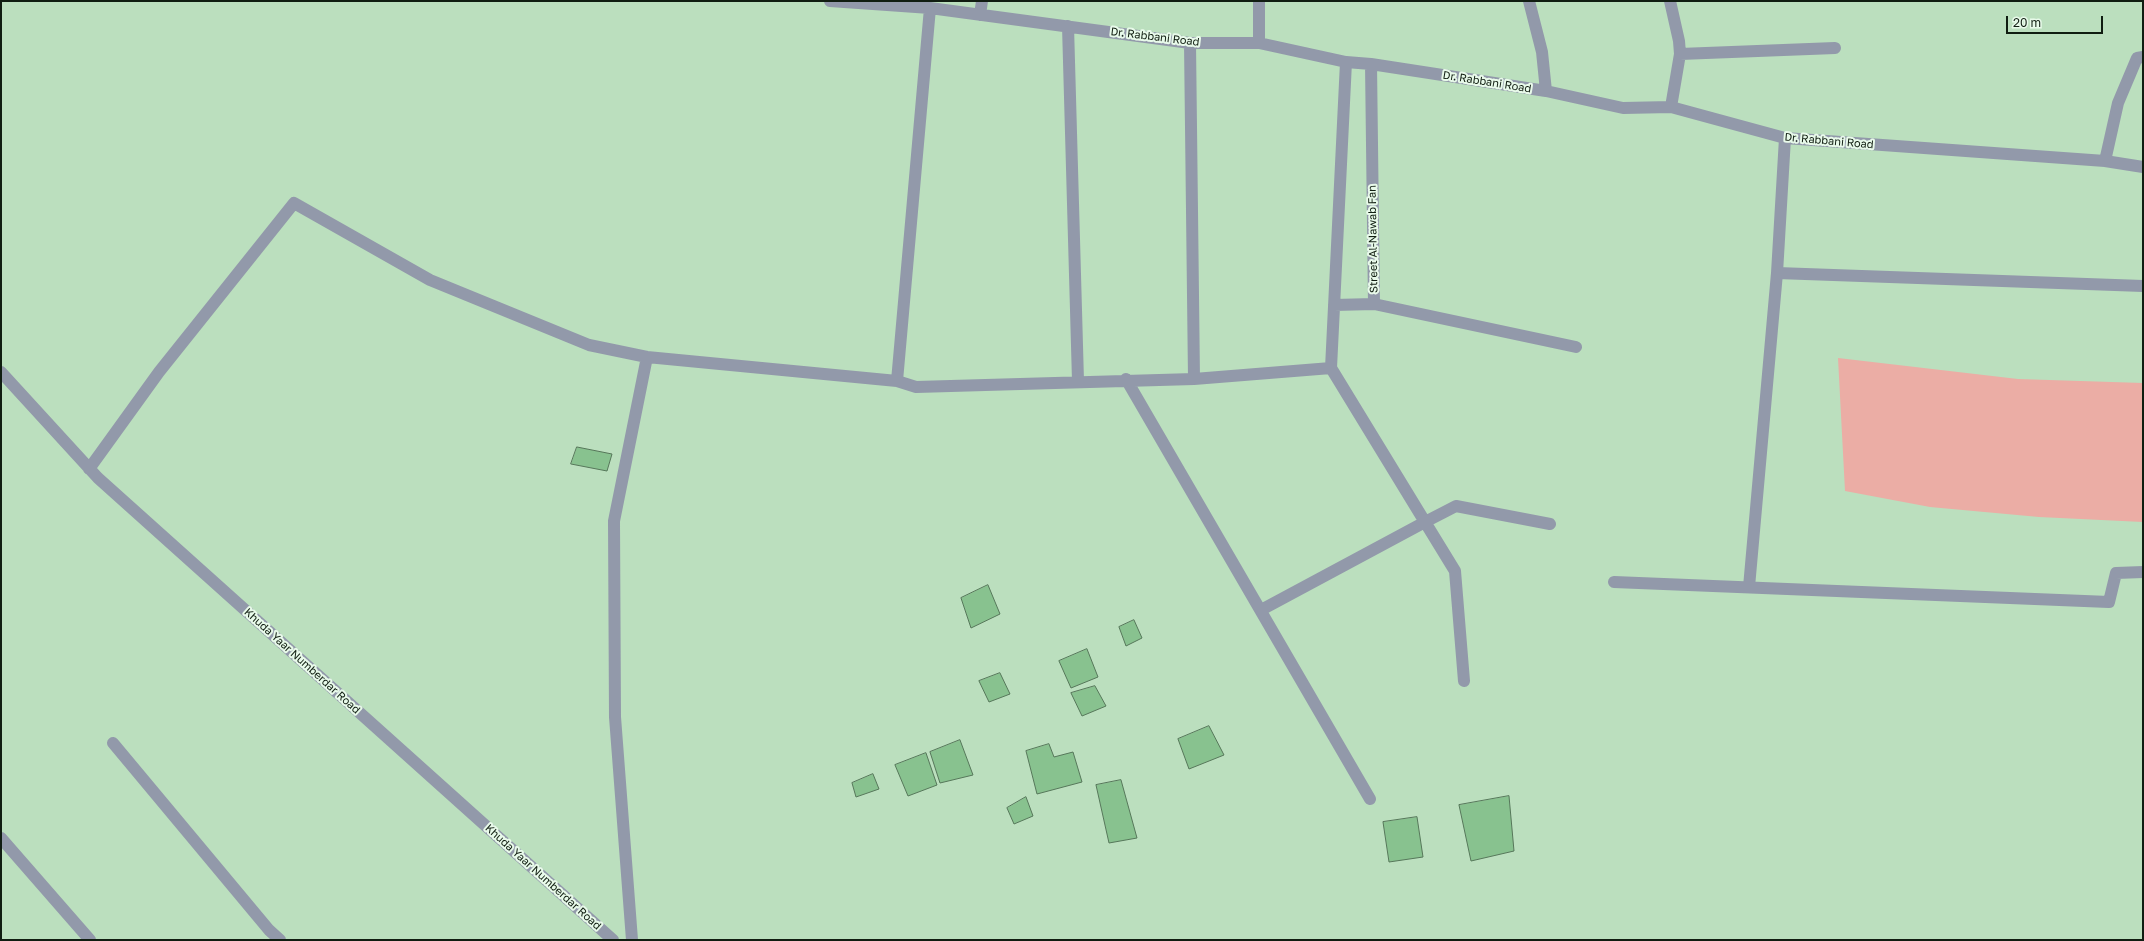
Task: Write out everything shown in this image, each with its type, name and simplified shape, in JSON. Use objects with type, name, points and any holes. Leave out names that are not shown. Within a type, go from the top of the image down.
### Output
[{"type":"street","name":"Dr. Rabbani Road","points":[[830,1],[930,8],[1190,43],[1259,43],[1346,62],[1371,64],[1546,91],[1622,108],[1671,107],[1785,138],[2106,161],[2143,167]]},
{"type":"street","points":[[980,15],[982,1]]},
{"type":"street","points":[[1259,1],[1259,43]]},
{"type":"street","points":[[1529,1],[1542,52],[1546,91]]},
{"type":"street","points":[[1670,1],[1679,40],[1680,54],[1671,107]]},
{"type":"street","points":[[897,381],[930,8]]},
{"type":"street","points":[[1068,26],[1078,381]]},
{"type":"street","points":[[1190,43],[1194,379]]},
{"type":"street","points":[[1680,54],[1835,48]]},
{"type":"street","points":[[2106,161],[2118,103],[2137,58],[2143,57]]},
{"type":"street","points":[[1346,62],[1332,368],[1455,571],[1464,681]]},
{"type":"street","name":"Street Al-Nawab Fan","points":[[1371,64],[1374,304],[1576,347]]},
{"type":"street","points":[[1749,587],[1777,273],[1785,138]]},
{"type":"street","points":[[90,469],[159,372],[294,203],[430,280],[589,345],[647,357],[897,381],[916,387],[1078,381],[1194,379],[1332,368]]},
{"type":"street","points":[[1777,273],[2143,286]]},
{"type":"street","points":[[1334,305],[1374,304]]},
{"type":"street","points":[[632,940],[615,717],[614,521],[647,357]]},
{"type":"street","name":"Khuda Yaar Numberdar Road","points":[[1,372],[90,469],[613,940]]},
{"type":"street","points":[[1126,380],[1370,798]]},
{"type":"street","points":[[1261,610],[1456,506],[1550,524]]},
{"type":"street","points":[[1614,582],[2109,602],[2116,573],[2143,572]]},
{"type":"street","points":[[113,743],[269,930],[280,940]]},
{"type":"street","points":[[1,838],[90,940]]},
{"type":"shaded area","points":[[1838,358],[2018,379],[2143,383],[2143,522],[2039,517],[1930,507],[1845,491]]},
{"type":"building","points":[[577,447],[612,454],[607,471],[571,464]]},
{"type":"building","points":[[988,585],[1000,614],[971,628],[961,598]]},
{"type":"building","points":[[1134,620],[1142,638],[1126,646],[1119,627]]},
{"type":"building","points":[[1087,649],[1098,677],[1071,688],[1059,661]]},
{"type":"building","points":[[1000,673],[1010,694],[989,702],[979,681]]},
{"type":"building","points":[[1095,686],[1106,706],[1082,716],[1071,693]]},
{"type":"building","points":[[1209,726],[1224,755],[1189,769],[1178,739]]},
{"type":"building","points":[[960,740],[973,775],[940,783],[930,752]]},
{"type":"building","points":[[1049,744],[1054,757],[1073,752],[1082,782],[1037,794],[1026,751]]},
{"type":"building","points":[[926,753],[937,785],[908,796],[895,765]]},
{"type":"building","points":[[873,774],[879,789],[856,797],[852,783]]},
{"type":"building","points":[[1121,780],[1137,838],[1109,843],[1096,785]]},
{"type":"building","points":[[1509,796],[1514,851],[1471,861],[1459,805]]},
{"type":"building","points":[[1026,797],[1033,816],[1014,824],[1007,808]]},
{"type":"building","points":[[1417,817],[1423,857],[1389,862],[1383,822]]}]
